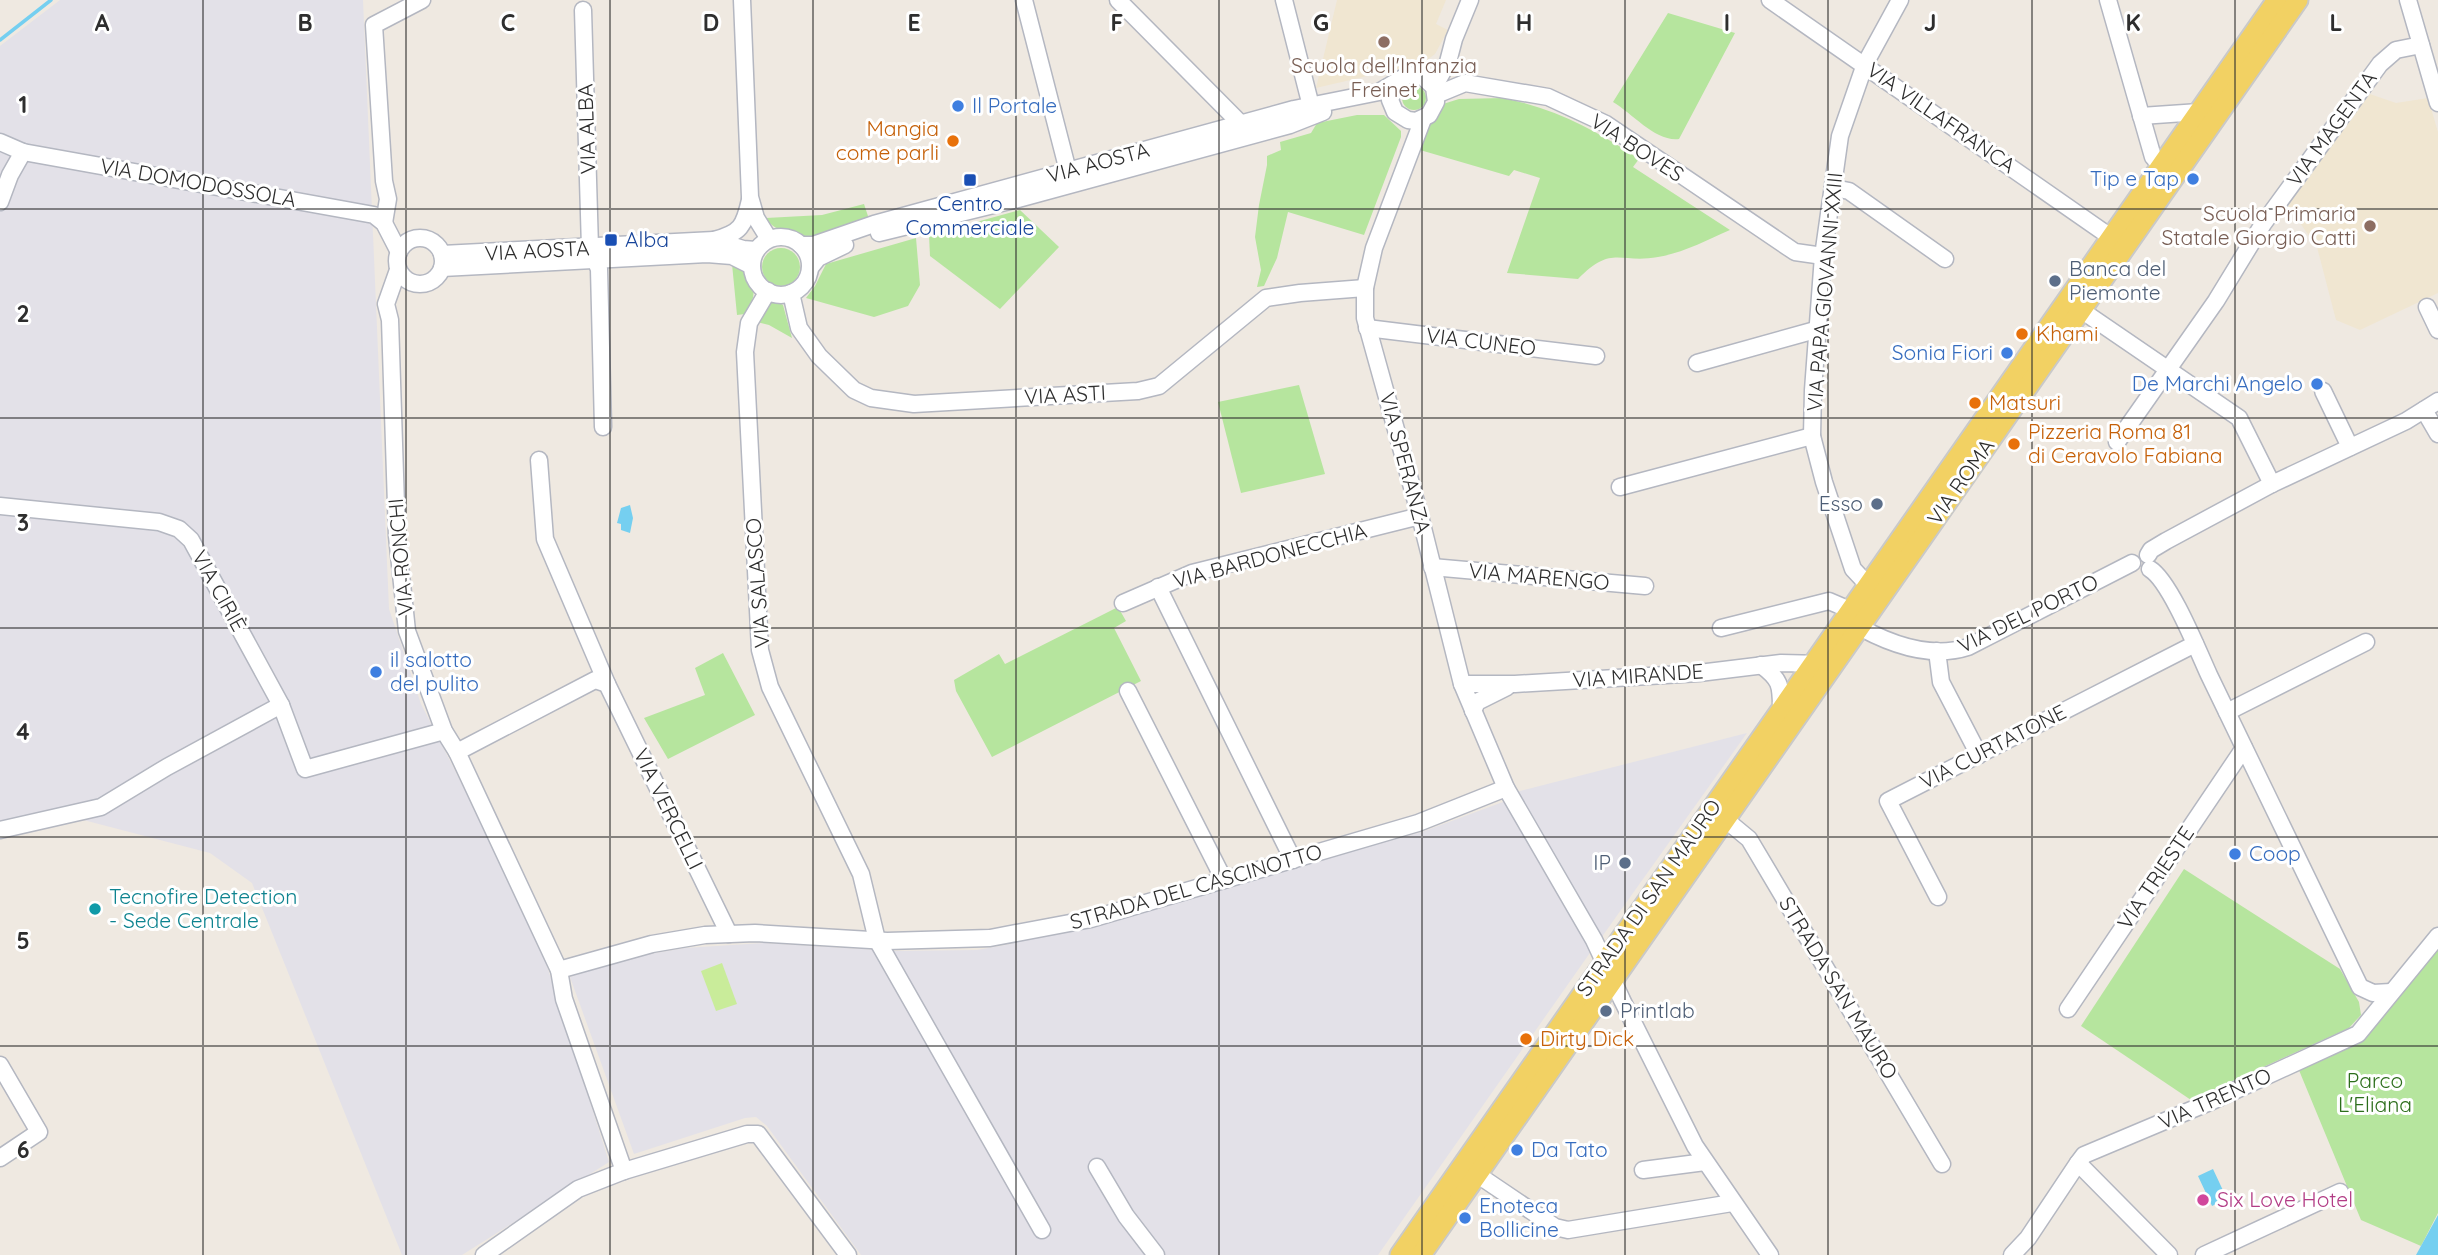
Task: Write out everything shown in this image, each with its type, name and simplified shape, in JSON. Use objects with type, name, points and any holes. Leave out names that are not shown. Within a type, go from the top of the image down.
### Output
[{"type":"main road","name":"VIA ROMA","points":[[1761,753],[1833,664],[1868,585],[2277,0]]},
{"type":"main road","name":"VIA ROMA","points":[[1761,753],[1781,708],[1812,664],[1851,619],[2081,310],[2298,0]]},
{"type":"main road","name":"STRADA DI SAN MAURO","points":[[1421,1255],[1726,820],[1761,753]]},
{"type":"main road","name":"STRADA DI SAN MAURO","points":[[1399,1255],[1604,961],[1761,753]]},
{"type":"street","points":[[403,246],[387,227],[388,199],[384,181],[374,25],[422,0]]},
{"type":"street","points":[[742,0],[750,197],[756,218],[758,284],[781,295],[791,293],[803,284],[810,268],[810,260],[801,245],[786,237],[759,252]]},
{"type":"street","points":[[1024,0],[1068,171]]},
{"type":"street","points":[[1118,0],[1241,124]]},
{"type":"street","points":[[1284,0],[1312,110]]},
{"type":"street","points":[[1454,39],[1441,59],[1427,70],[1408,75],[1396,83],[1391,94],[1392,106],[1401,117],[1418,125],[1434,109],[1435,91],[1470,0]]},
{"type":"street","name":"VIA VILLAFRANCA","points":[[1770,0],[2112,237]]},
{"type":"street","name":"VIA PAPA GIOVANNI XXIII","points":[[1868,585],[1853,569],[1824,482],[1812,436],[1813,390],[1824,256],[1840,136],[1865,64],[1900,0]]},
{"type":"street","points":[[2108,0],[2153,157],[2161,166]]},
{"type":"street","points":[[2408,0],[2438,103]]},
{"type":"street","name":"VIA ALBA","points":[[583,9],[592,254]]},
{"type":"street","name":"VIA MAGENTA","points":[[2117,442],[2216,301],[2263,224],[2379,64],[2396,50],[2421,45]]},
{"type":"street","points":[[1415,75],[1429,81],[1435,91]]},
{"type":"street","name":"VIA AOSTA","points":[[801,245],[813,245],[860,229],[974,204],[1290,125],[1312,110],[1379,92],[1396,83]]},
{"type":"street","name":"VIA BOVES","points":[[1435,91],[1465,83],[1548,97],[1606,124],[1795,252],[1824,256]]},
{"type":"street","name":"VIA AOSTA","points":[[810,268],[818,258],[828,252],[860,239],[974,204],[1068,171],[1241,124],[1353,104],[1392,106]]},
{"type":"street","points":[[2141,116],[2199,112]]},
{"type":"street","name":"VIA SPERANZA","points":[[1418,125],[1374,248],[1365,288],[1367,328],[1420,516],[1462,684],[1506,788],[1594,940],[1705,1161],[1770,1255]]},
{"type":"street","name":"VIA DOMODOSSOLA","points":[[0,142],[23,152],[369,214],[378,216],[387,227]]},
{"type":"street","points":[[0,202],[10,175],[23,152]]},
{"type":"street","points":[[369,214],[384,181]]},
{"type":"street","points":[[1834,188],[1849,191],[1945,259]]},
{"type":"street","points":[[714,240],[739,230],[750,197]]},
{"type":"street","points":[[416,238],[429,240],[439,248],[442,261],[436,279],[424,284],[411,283],[398,270],[396,263],[403,246],[416,238]]},
{"type":"street","name":"VIA AOSTA","points":[[592,254],[714,240],[759,252]]},
{"type":"street","name":"VIA AOSTA","points":[[442,261],[592,254],[721,254],[741,259],[759,252]]},
{"type":"street","points":[[592,254],[599,269],[603,427]]},
{"type":"street","name":"VIA RONCHI","points":[[398,270],[386,303],[390,320],[397,536],[407,631],[444,732],[457,752],[559,970]]},
{"type":"street","name":"VIA RONCHI","points":[[390,320],[398,300],[411,283]]},
{"type":"street","name":"VIA ASTI","points":[[791,293],[799,328],[819,356],[854,390],[871,398],[914,404],[1138,391],[1159,386],[1266,298],[1300,292],[1365,288]]},
{"type":"street","name":"VIA SALASCO","points":[[768,291],[749,323],[745,352],[760,650],[771,687],[862,874],[877,940]]},
{"type":"street","points":[[2427,307],[2438,330]]},
{"type":"street","points":[[2081,310],[2239,418],[2272,484]]},
{"type":"street","name":"VIA CUNEO","points":[[1367,328],[1596,356]]},
{"type":"street","points":[[1698,363],[1819,329]]},
{"type":"street","points":[[2323,391],[2350,447]]},
{"type":"street","points":[[2391,992],[2373,993],[2360,987],[2195,644],[2158,573],[2149,562],[2151,550],[2166,541],[2272,484],[2432,407],[2438,434]]},
{"type":"street","points":[[1620,487],[1812,436]]},
{"type":"street","name":"VIA VERCELLI","points":[[539,460],[545,539],[607,684],[729,934]]},
{"type":"street","name":"VIA CIRIÈ","points":[[0,506],[159,522],[179,528],[191,540],[281,705],[305,769],[444,732]]},
{"type":"street","name":"VIA BARDONECCHIA","points":[[1123,603],[1192,573],[1420,516]]},
{"type":"street","name":"VIA DEL PORTO","points":[[1721,628],[1829,601],[1851,619],[1891,642],[1951,652],[1968,647],[2132,563],[2138,554],[2149,562]]},
{"type":"street","name":"VIA MARENGO","points":[[1432,567],[1645,586]]},
{"type":"street","points":[[1158,587],[1293,860]]},
{"type":"street","points":[[2227,712],[2366,642]]},
{"type":"street","name":"VIA CURTATONE","points":[[1938,897],[1888,801],[2195,644]]},
{"type":"street","points":[[1937,651],[1941,682],[1979,755]]},
{"type":"street","name":"VIA MIRANDE","points":[[1462,684],[1516,684],[1699,673],[1781,663],[1833,664]]},
{"type":"street","points":[[1761,665],[1776,676],[1780,686],[1781,708]]},
{"type":"street","points":[[457,752],[595,680],[607,684]]},
{"type":"street","name":"VIA MIRANDE","points":[[1473,711],[1477,702],[1516,684]]},
{"type":"street","points":[[1128,691],[1224,880]]},
{"type":"street","points":[[0,830],[101,807],[167,767],[281,705]]},
{"type":"street","name":"VIA TRIESTE","points":[[2068,1009],[2244,748]]},
{"type":"street","name":"STRADA DEL CASCINOTTO","points":[[559,970],[652,944],[705,934],[755,933],[877,940],[990,938],[1091,919],[1418,823],[1506,788]]},
{"type":"street","name":"STRADA SAN MAURO","points":[[1726,820],[1753,845],[1942,1164]]},
{"type":"street","name":"VIA TRENTO","points":[[2078,1163],[2084,1155],[2210,1102],[2358,1034],[2438,936]]},
{"type":"street","points":[[877,940],[1042,1230]]},
{"type":"street","points":[[559,970],[564,999],[624,1171]]},
{"type":"street","points":[[0,1065],[38,1132],[0,1158]]},
{"type":"street","points":[[484,1255],[578,1189],[624,1171],[747,1134],[758,1134],[848,1255]]},
{"type":"street","points":[[1643,1170],[1705,1161]]},
{"type":"street","points":[[2012,1255],[2028,1238],[2078,1163],[2169,1255]]},
{"type":"street","points":[[1097,1167],[1126,1216],[1156,1255]]},
{"type":"street","points":[[1478,1175],[1555,1227],[1569,1230],[1732,1203]]},
{"type":"street","points":[[2204,1255],[2340,1192]]},
{"type":"shaded area","points":[[60,0],[363,0],[389,609],[421,704],[472,804],[546,963],[609,1162],[462,1255],[402,1255],[252,883],[210,853],[72,817],[0,834],[0,46]]},
{"type":"shaded area","name":"Scuola dell'Infanzia Freinet","points":[[1337,0],[1446,0],[1436,24],[1448,30],[1435,54],[1423,63],[1316,88]]},
{"type":"shaded area","name":"Scuola Primaria Statale Giorgio Catti","points":[[2367,93],[2396,103],[2428,98],[2438,132],[2438,293],[2360,330],[2336,320],[2317,247],[2288,206]]},
{"type":"shaded area","points":[[1747,733],[1601,938],[1512,793]]},
{"type":"shaded area","points":[[1511,799],[1592,950],[1378,1255],[861,1255],[767,1126],[756,1117],[745,1118],[634,1154],[570,977],[632,957],[685,948],[764,943],[894,951],[977,950],[1006,945],[1422,832]]},
{"type":"green space","points":[[1668,13],[1735,33],[1679,139],[1670,139],[1653,132],[1613,102]]},
{"type":"green space","points":[[1414,86],[1422,90],[1426,98],[1422,106],[1414,110],[1406,106],[1402,98],[1406,90]]},
{"type":"green space","points":[[1503,98],[1557,114],[1606,138],[1639,159],[1633,167],[1730,230],[1667,255],[1645,259],[1608,259],[1590,268],[1578,279],[1507,273],[1540,178],[1514,170],[1509,176],[1420,150],[1425,127],[1437,116],[1443,104],[1459,99]]},
{"type":"green space","points":[[1357,115],[1384,115],[1401,131],[1364,235],[1288,212],[1277,258],[1264,286],[1257,287],[1261,270],[1255,237],[1267,156],[1281,150],[1280,142],[1311,133],[1317,123]]},
{"type":"green space","points":[[864,204],[870,222],[808,241],[779,229],[766,218],[822,215]]},
{"type":"green space","points":[[1020,210],[1059,247],[1000,309],[930,256],[929,235]]},
{"type":"green space","points":[[916,238],[920,285],[908,306],[874,317],[806,298],[826,264]]},
{"type":"green space","points":[[781,248],[795,253],[800,267],[795,281],[781,286],[767,281],[762,267],[767,253]]},
{"type":"green space","points":[[712,259],[726,261],[744,269],[754,292],[745,314],[737,315],[732,264],[712,264]]},
{"type":"green space","points":[[775,300],[783,305],[792,338],[769,325],[757,322],[770,302]]},
{"type":"green space","points":[[1299,385],[1325,474],[1241,493],[1218,402]]},
{"type":"green space","points":[[1118,607],[1126,621],[1114,628],[1141,681],[992,757],[956,691],[954,680],[999,654],[1005,664]]},
{"type":"green space","points":[[723,653],[755,715],[668,759],[644,718],[705,695],[695,668]]},
{"type":"green space","points":[[2184,869],[2340,969],[2359,1002],[2361,1015],[2349,1028],[2191,1100],[2081,1026]]},
{"type":"green space","name":"Parco L'Eliana","points":[[2438,938],[2438,1213],[2421,1246],[2361,1220],[2296,1063],[2358,1034]]},
{"type":"green space","points":[[722,963],[737,1004],[716,1011],[701,971]]},
{"type":"water","points":[[630,505],[633,518],[630,533],[621,530],[621,524],[617,523],[621,508]]},
{"type":"water","points":[[2213,1169],[2227,1199],[2212,1206],[2198,1176]]},
{"type":"water","points":[[2438,1215],[2438,1255],[2416,1255]]},
{"type":"waterway","points":[[0,40],[51,0]]},
{"type":"place","name":"Scuola dell'Infanzia Freinet","points":[[1384,42]]},
{"type":"place","name":"Il Portale","points":[[958,106]]},
{"type":"place","name":"Mangia come parli","points":[[953,141]]},
{"type":"place","name":"Tip e Tap","points":[[2193,179]]},
{"type":"place","name":"Centro Commerciale","points":[[970,180]]},
{"type":"place","name":"Scuola Primaria Statale Giorgio Catti","points":[[2370,226]]},
{"type":"place","name":"Alba","points":[[611,240]]},
{"type":"place","name":"Banca del Piemonte","points":[[2055,281]]},
{"type":"place","name":"Khami","points":[[2022,334]]},
{"type":"place","name":"Sonia Fiori","points":[[2007,353]]},
{"type":"place","name":"De Marchi Angelo","points":[[2317,384]]},
{"type":"place","name":"Matsuri","points":[[1975,403]]},
{"type":"place","name":"Pizzeria Roma 81 di Ceravolo Fabiana","points":[[2014,444]]},
{"type":"place","name":"Esso","points":[[1877,504]]},
{"type":"place","name":"il salotto del pulito","points":[[376,672]]},
{"type":"place","name":"Coop","points":[[2235,854]]},
{"type":"place","name":"IP","points":[[1625,863]]},
{"type":"place","name":"Tecnofire Detection - Sede Centrale","points":[[95,909]]},
{"type":"place","name":"Printlab","points":[[1606,1011]]},
{"type":"place","name":"Dirty Dick","points":[[1526,1039]]},
{"type":"place","name":"Da Tato","points":[[1517,1150]]},
{"type":"place","name":"Six Love Hotel","points":[[2203,1200]]},
{"type":"place","name":"Enoteca Bollicine","points":[[1465,1218]]}]
